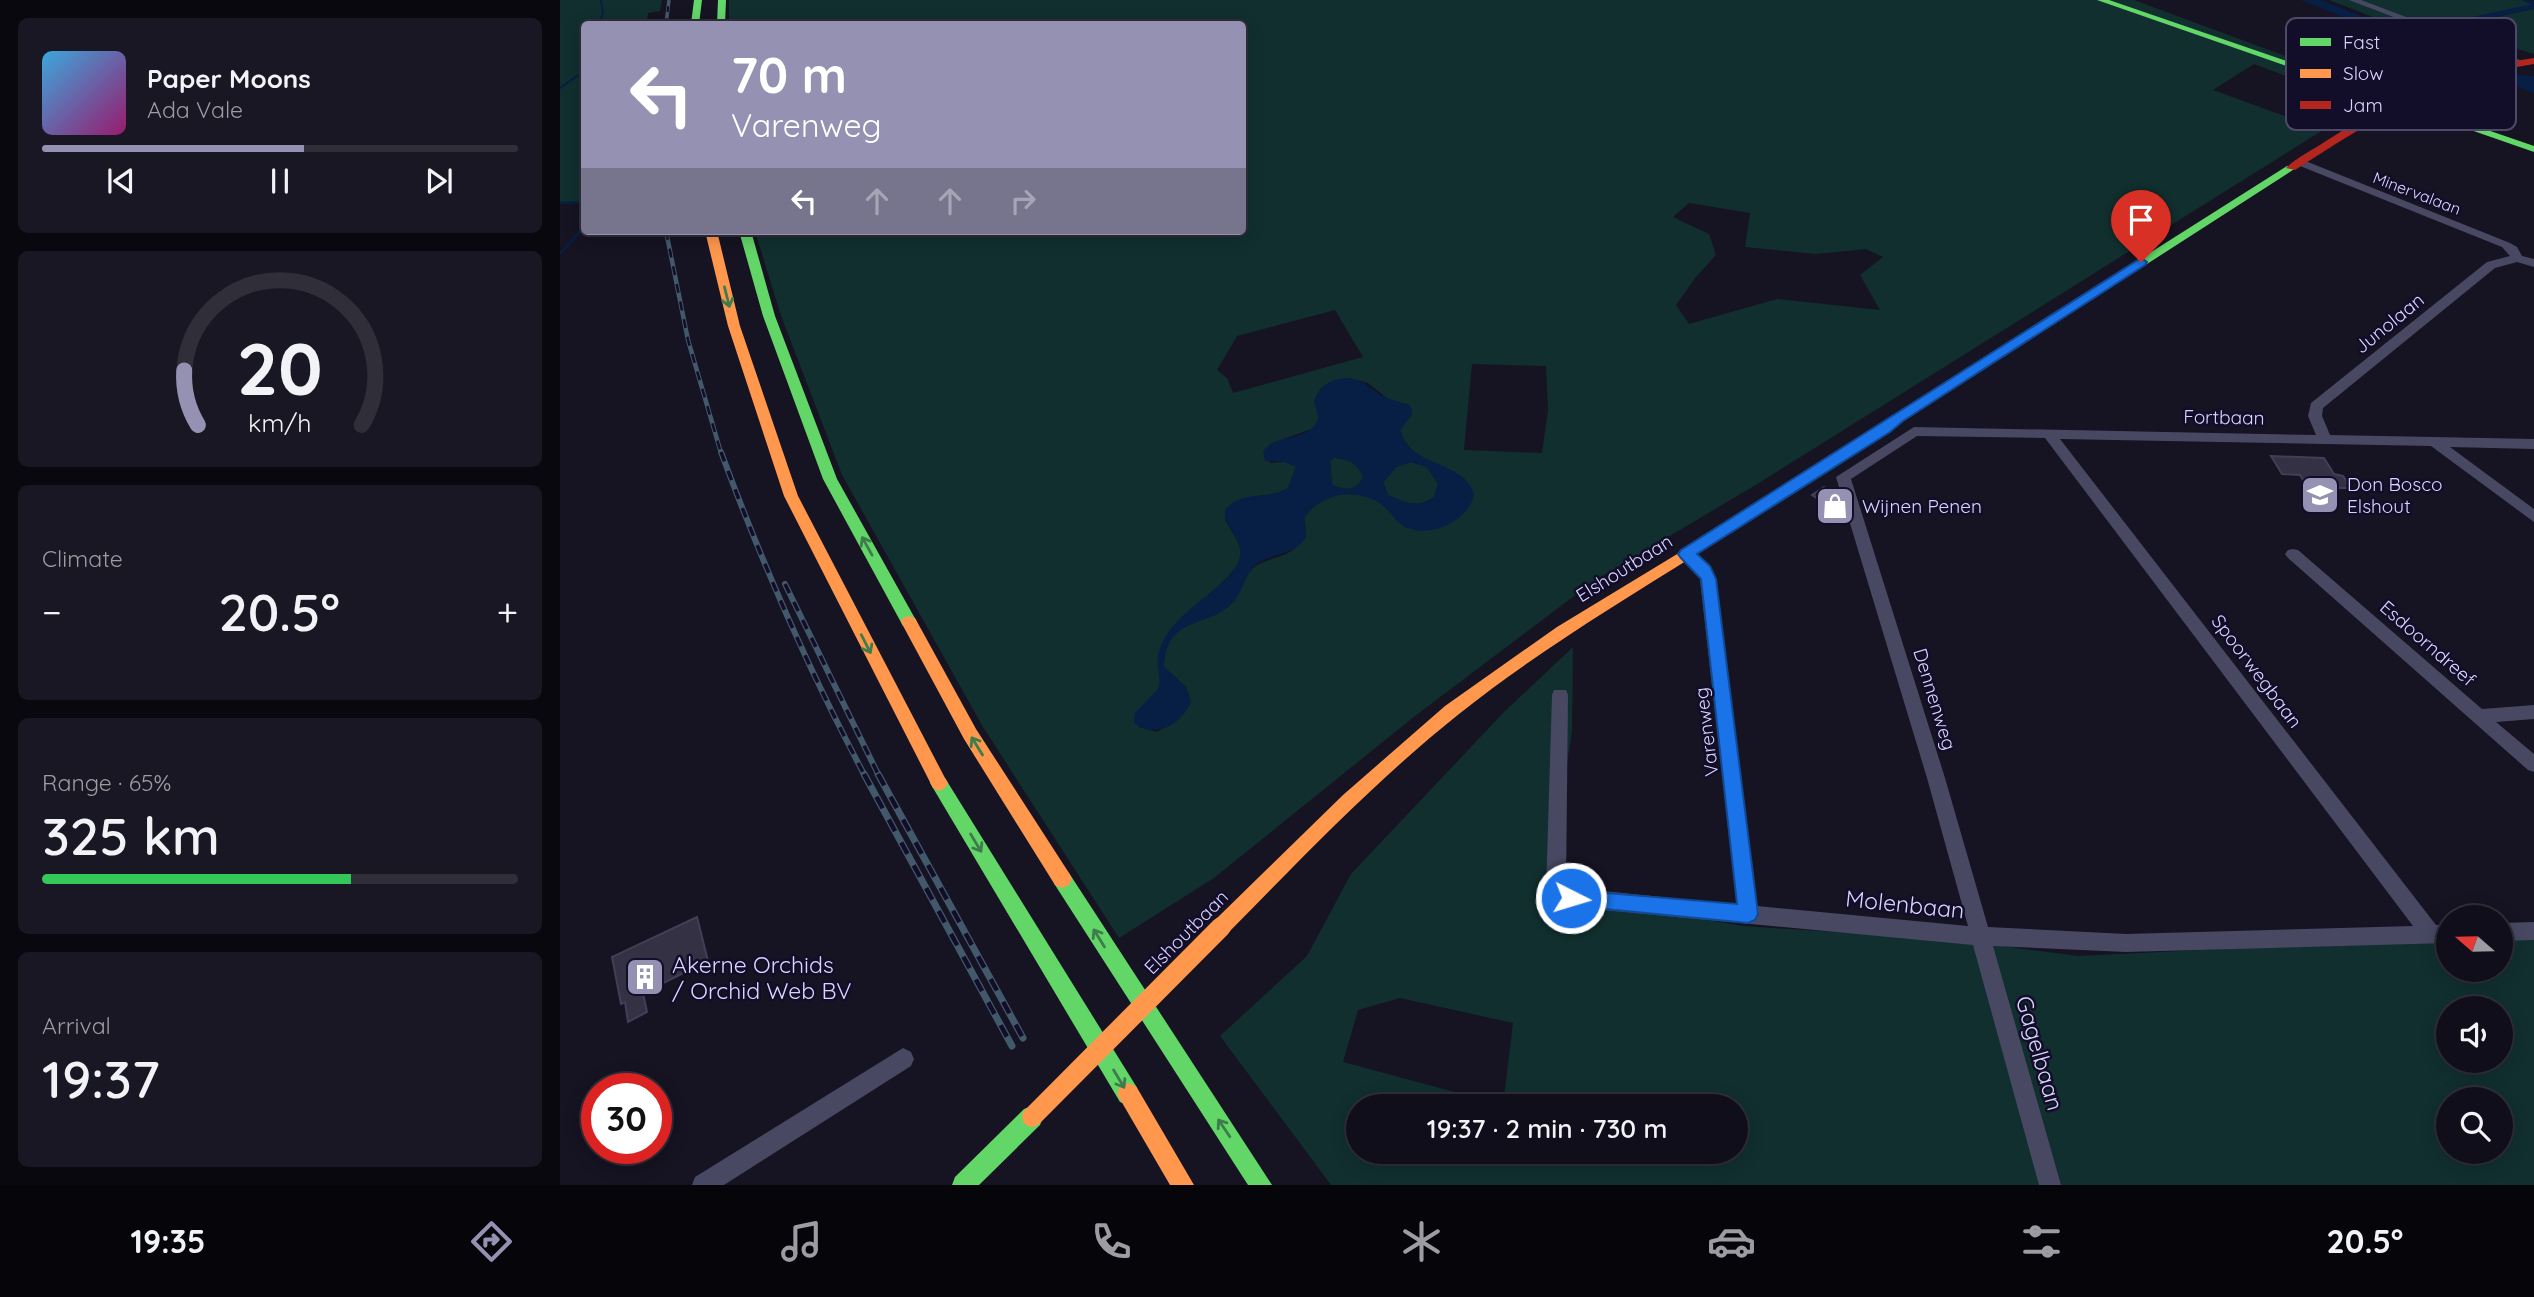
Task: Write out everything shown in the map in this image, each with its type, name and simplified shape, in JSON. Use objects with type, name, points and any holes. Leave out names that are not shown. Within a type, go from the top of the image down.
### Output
[{"type":"main road","points":[[695,21],[698,0]]},
{"type":"main road","points":[[721,21],[722,0]]},
{"type":"main road","points":[[2101,0],[2286,64]]},
{"type":"main road","name":"Elshoutbaan","points":[[963,1185],[1352,797],[1445,716],[1541,645],[2352,130]]},
{"type":"main road","points":[[2479,130],[2534,149]]},
{"type":"main road","points":[[712,235],[734,326],[790,496],[924,758],[1183,1185]]},
{"type":"main road","points":[[746,235],[769,316],[830,479],[970,734],[1139,1000],[1261,1185]]},
{"type":"street","points":[[2353,0],[2404,18]]},
{"type":"street","name":"Minervalaan","points":[[2299,162],[2513,248],[2517,258],[2534,263]]},
{"type":"street","name":"Junolaan","points":[[2325,439],[2315,416],[2316,406],[2491,265],[2517,258]]},
{"type":"street","name":"Fortbaan","points":[[1843,477],[1914,431],[2534,444]]},
{"type":"street","name":"Spoorwegbaan","points":[[2049,433],[2436,929]]},
{"type":"street","points":[[2434,442],[2534,517]]},
{"type":"street","points":[[1828,464],[1843,477]]},
{"type":"street","name":"Dennenweg","points":[[1843,477],[1921,727],[1979,936]]},
{"type":"street","name":"Varenweg","points":[[1686,554],[1704,570],[1709,579],[1748,914]]},
{"type":"street","name":"Esdoorndreef","points":[[2293,554],[2534,765]]},
{"type":"street","name":"Molenbaan","points":[[1560,695],[1556,892],[1571,898],[1979,936],[2186,943],[2266,938],[2436,934]]},
{"type":"street","points":[[2480,716],[2534,712]]},
{"type":"street","points":[[2513,931],[2534,930]]},
{"type":"street","name":"Gagelbaan","points":[[1979,936],[2050,1185]]},
{"type":"street","points":[[703,1185],[903,1059]]},
{"type":"green space","points":[[560,0],[662,0],[660,11],[648,13],[647,21],[581,21],[581,202],[560,204]]},
{"type":"green space","points":[[729,0],[2134,0],[2286,56],[2286,76],[2254,64],[2213,90],[2286,117],[2286,130],[2323,130],[1759,483],[1594,581],[1415,716],[1214,878],[1119,938],[983,727],[842,475],[780,313],[756,235],[1246,235],[1246,21],[729,21]],"holes":[[[1689,203],[1750,213],[1745,247],[1816,254],[1866,249],[1883,257],[1860,275],[1880,310],[1777,299],[1689,324],[1676,305],[1716,255],[1709,234],[1673,217]],[[1335,310],[1363,357],[1233,393],[1227,378],[1217,370],[1237,336]],[[1472,364],[1546,366],[1548,410],[1542,453],[1464,450]],[[1348,378],[1368,383],[1388,399],[1409,405],[1412,414],[1400,430],[1410,448],[1426,460],[1465,479],[1406,528],[1382,504],[1362,495],[1329,498],[1311,509],[1304,518],[1306,531],[1294,549],[1256,566],[1248,574],[1229,606],[1179,631],[1171,639],[1164,667],[1186,687],[1191,702],[1176,721],[1157,732],[1139,727],[1159,688],[1159,656],[1166,637],[1183,616],[1221,584],[1238,563],[1241,554],[1239,545],[1225,520],[1229,506],[1236,501],[1273,494],[1288,488],[1296,467],[1285,462],[1270,463],[1270,444],[1314,428],[1320,415],[1314,402],[1319,391],[1326,384]]]},
{"type":"green space","points":[[2329,0],[2522,0],[2533,5],[2469,18],[2375,18]]},
{"type":"green space","points":[[2534,9],[2534,54],[2516,48],[2516,18],[2491,18]]},
{"type":"green space","points":[[1333,458],[1347,460],[1358,468],[1363,477],[1357,485],[1346,489],[1332,485],[1330,462]]},
{"type":"green space","points":[[1411,462],[1427,467],[1438,484],[1434,497],[1428,501],[1416,504],[1388,495],[1383,482],[1396,467]]},
{"type":"green space","points":[[1573,647],[1572,731],[1547,894],[1744,926],[1956,940],[2078,956],[2436,939],[2436,982],[2513,982],[2513,935],[2534,934],[2534,1185],[1331,1185],[1220,1036],[1307,956],[1351,874],[1503,713]],"holes":[[[1400,998],[1513,1023],[1504,1094],[1748,1094],[1748,1164],[1346,1164],[1346,1094],[1462,1094],[1343,1062],[1358,1010]]]},
{"type":"water","points":[[2300,0],[2321,0],[2366,18],[2346,18]]},
{"type":"water","points":[[2522,0],[2534,1],[2534,9],[2491,18],[2467,18],[2533,4]]},
{"type":"water","points":[[2516,75],[2534,76],[2534,93],[2516,87]]},
{"type":"water","points":[[1342,379],[1359,381],[1385,397],[1412,408],[1412,414],[1400,430],[1405,442],[1424,458],[1448,468],[1468,483],[1474,494],[1471,504],[1456,520],[1424,531],[1404,526],[1381,504],[1360,496],[1339,495],[1319,503],[1304,518],[1306,537],[1302,543],[1260,562],[1251,571],[1233,602],[1212,616],[1180,630],[1172,638],[1164,667],[1186,687],[1191,702],[1181,717],[1167,727],[1151,730],[1142,728],[1134,723],[1135,713],[1159,688],[1158,656],[1164,639],[1187,612],[1226,580],[1240,556],[1239,544],[1227,522],[1225,510],[1247,497],[1272,494],[1288,488],[1296,467],[1285,462],[1265,461],[1263,452],[1276,442],[1300,435],[1314,426],[1319,419],[1314,402],[1317,396],[1327,384]],"holes":[[[1333,458],[1347,460],[1355,465],[1363,477],[1360,482],[1346,489],[1332,485],[1330,462]],[[1411,462],[1427,467],[1438,484],[1434,497],[1428,501],[1416,504],[1388,495],[1383,483],[1396,467]]]},
{"type":"building","name":"Don Bosco Elshout","points":[[2271,456],[2324,458],[2334,474],[2343,476],[2351,488],[2322,488],[2320,483],[2305,483],[2300,475],[2282,474]]},
{"type":"building","name":"Wijnen Penen","points":[[1824,487],[1831,491],[1833,498],[1840,498],[1846,518],[1812,495]]},
{"type":"building","name":"Akerne Orchids / Orchid Web BV","points":[[697,917],[708,961],[643,993],[647,1012],[628,1022],[625,1002],[621,1004],[612,957]]},
{"type":"waterway","points":[[601,0],[603,12],[601,21]]},
{"type":"waterway","points":[[560,88],[581,73]]},
{"type":"waterway","points":[[560,203],[581,202]]},
{"type":"waterway","points":[[560,254],[581,230]]},
{"type":"railway","points":[[666,21],[669,0]]},
{"type":"railway","points":[[667,235],[688,340],[721,453]]},
{"type":"railway","points":[[721,452],[787,616],[865,776]]},
{"type":"railway","points":[[785,584],[878,774]]},
{"type":"railway","points":[[864,774],[1012,1046]]},
{"type":"railway","points":[[878,774],[1023,1038]]},
{"type":"traffic: fast","points":[[695,21],[698,0]]},
{"type":"traffic: fast","points":[[721,21],[722,0]]},
{"type":"traffic: fast","points":[[2101,0],[2286,64]]},
{"type":"traffic: fast","points":[[2479,130],[2534,149]]},
{"type":"traffic: fast","points":[[1692,550],[2291,168]]},
{"type":"traffic: fast","points":[[746,235],[769,316],[830,479],[909,622]]},
{"type":"traffic: fast","points":[[939,783],[1128,1094]]},
{"type":"traffic: fast","points":[[1062,879],[1261,1185]]},
{"type":"traffic: fast","points":[[963,1185],[1032,1117]]},
{"type":"traffic: slow","points":[[712,235],[734,326],[791,496],[939,783]]},
{"type":"traffic: slow","points":[[1221,927],[1383,769],[1451,711],[1537,648],[1692,550]]},
{"type":"traffic: slow","points":[[909,622],[970,734],[1062,879]]},
{"type":"traffic: slow","points":[[1032,1117],[1221,927]]},
{"type":"traffic: slow","points":[[1128,1094],[1183,1185]]},
{"type":"traffic: jam","points":[[2516,64],[2534,61]]},
{"type":"traffic: jam","points":[[2291,168],[2350,130]]},
{"type":"place","name":"Don Bosco Elshout","points":[[2320,495]]},
{"type":"place","name":"Wijnen Penen","points":[[1835,506]]},
{"type":"place","name":"Akerne Orchids / Orchid Web BV","points":[[645,977]]},
{"type":"route","points":[[1571,898],[1748,914],[1709,579],[1704,570],[1686,554],[1885,429],[1898,418],[2141,262]]}]
